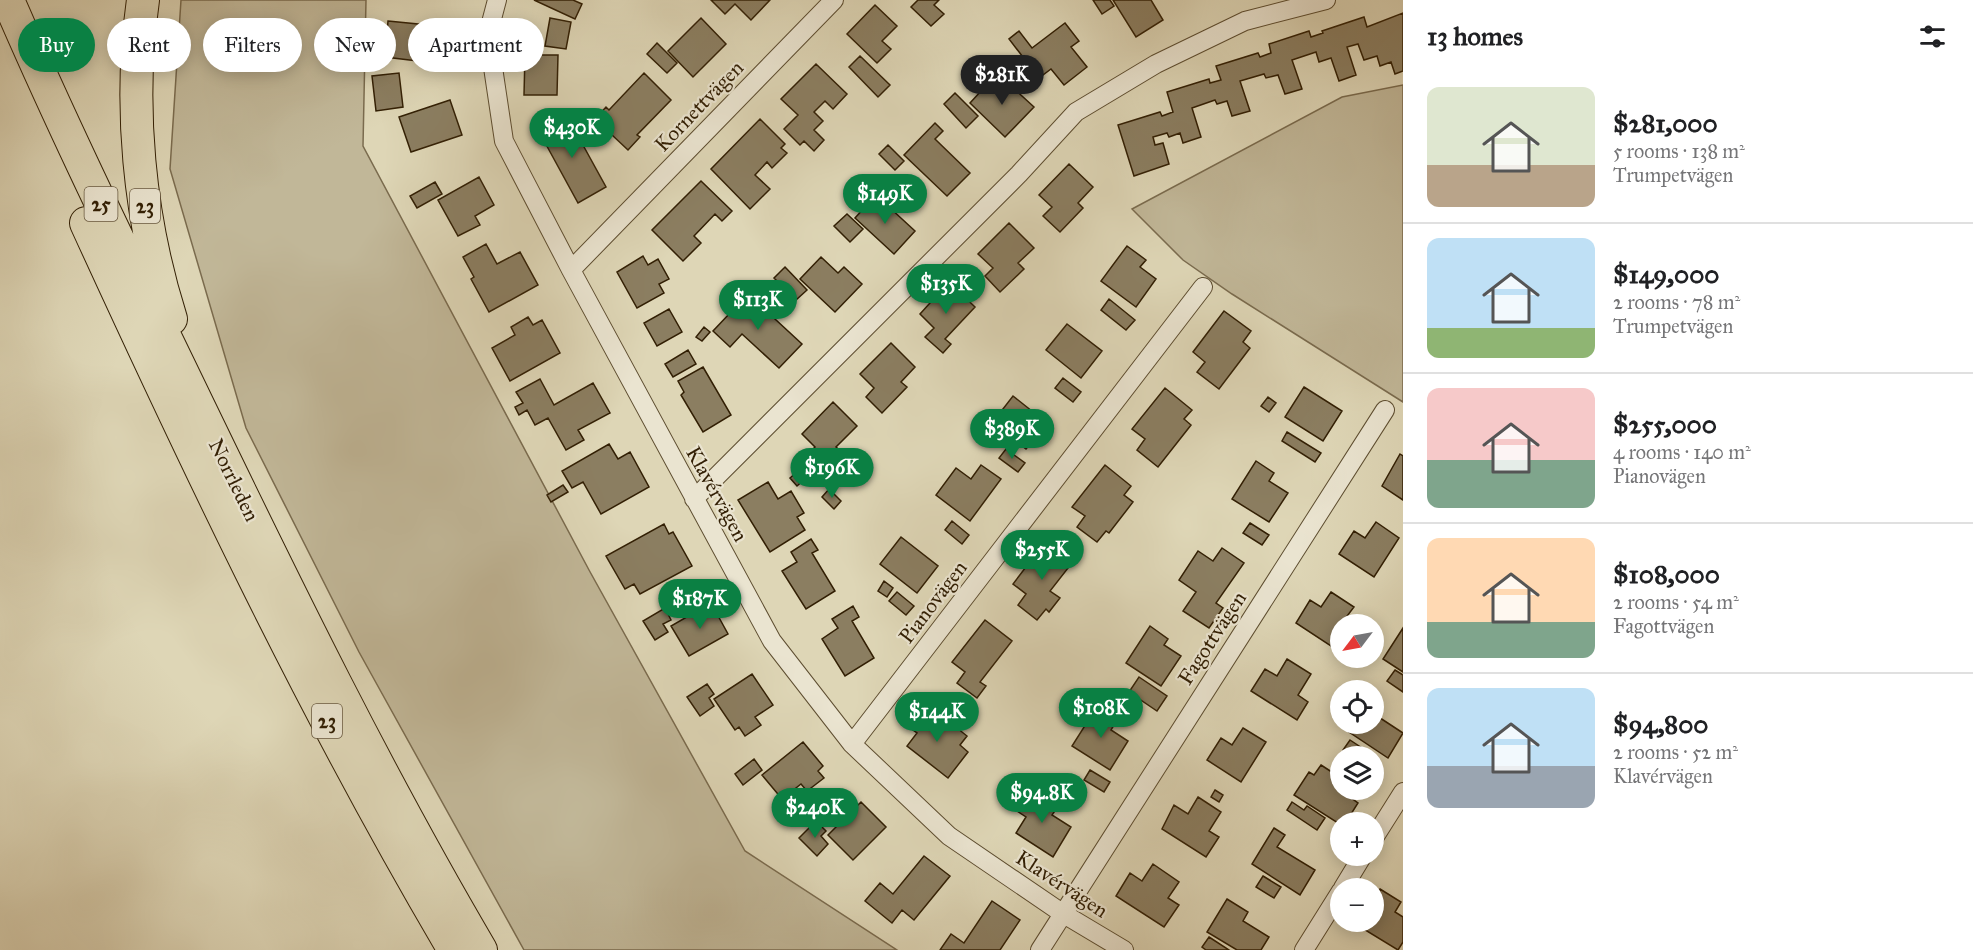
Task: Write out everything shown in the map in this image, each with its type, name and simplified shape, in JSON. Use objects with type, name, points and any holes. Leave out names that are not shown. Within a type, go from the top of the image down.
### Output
[{"type":"highway","name":"Norrleden","points":[[8,0],[114,234],[287,590],[353,718],[481,950]]},
{"type":"highway","name":"23","points":[[143,0],[137,46],[138,132],[145,206],[164,299],[198,406]]},
{"type":"highway","name":"Norrleden","points":[[0,30],[100,254],[214,498],[331,729],[454,950]]},
{"type":"street","name":"Klavérvägen","points":[[497,0],[488,34],[504,141],[571,270],[772,641],[852,744],[949,836],[1062,914],[1124,950]]},
{"type":"street","name":"Kornettvägen","points":[[571,270],[834,0]]},
{"type":"street","points":[[694,499],[1019,174],[1076,112],[1156,64],[1245,21],[1326,0]]},
{"type":"street","name":"Pianovägen","points":[[852,744],[1203,287]]},
{"type":"street","name":"Fagottvägen","points":[[1040,950],[1385,410]]},
{"type":"street","points":[[1384,822],[1403,792]]},
{"type":"street","points":[[1304,950],[1330,908]]},
{"type":"shaded area","points":[[181,0],[366,0],[366,18],[314,18],[314,72],[365,72],[363,146],[589,570],[745,851],[897,950],[524,950],[359,652],[246,428],[170,169],[176,72],[191,72],[191,18],[180,18]]},
{"type":"shaded area","points":[[1403,85],[1403,402],[1232,294],[1183,260],[1132,209],[1342,97]]},
{"type":"building","points":[[534,0],[573,0],[582,4],[575,19]]},
{"type":"building","points":[[711,0],[770,0],[751,20],[735,4],[725,14]]},
{"type":"building","points":[[918,0],[939,0],[934,5],[944,14],[931,26],[911,7]]},
{"type":"building","points":[[1093,0],[1110,0],[1114,6],[1102,14]]},
{"type":"building","points":[[1113,0],[1151,0],[1163,20],[1136,37]]},
{"type":"building","points":[[875,5],[897,26],[882,41],[891,49],[877,63],[847,34]]},
{"type":"building","points":[[1403,13],[1403,71],[1395,74],[1391,62],[1380,66],[1377,56],[1364,60],[1358,44],[1347,47],[1356,75],[1339,81],[1331,58],[1319,62],[1316,52],[1292,60],[1302,89],[1285,94],[1278,75],[1266,78],[1264,74],[1240,81],[1250,111],[1232,116],[1227,101],[1217,104],[1215,100],[1192,108],[1201,137],[1183,143],[1180,133],[1169,137],[1167,133],[1153,137],[1155,145],[1163,143],[1169,164],[1134,176],[1118,125],[1160,112],[1162,116],[1173,112],[1167,92],[1209,79],[1210,83],[1221,80],[1216,66],[1258,53],[1260,57],[1271,53],[1269,44],[1309,31],[1311,37],[1364,17],[1367,27]]},
{"type":"building","points":[[550,18],[571,22],[566,49],[545,46]]},
{"type":"building","points":[[701,18],[726,44],[693,77],[668,51]]},
{"type":"building","points":[[396,22],[408,23],[408,60],[396,58]]},
{"type":"building","points":[[1065,23],[1079,41],[1071,47],[1087,67],[1064,85],[1051,69],[1039,78],[1009,39],[1019,31],[1032,48]]},
{"type":"building","points":[[657,43],[677,63],[667,73],[647,54]]},
{"type":"building","points":[[544,55],[558,55],[557,95],[524,95],[525,72],[544,72]]},
{"type":"building","points":[[860,56],[890,85],[878,97],[849,67]]},
{"type":"building","points":[[816,64],[847,94],[833,109],[825,101],[814,112],[823,121],[814,130],[824,140],[814,151],[804,141],[800,145],[784,129],[798,115],[781,99]]},
{"type":"building","points":[[399,73],[403,107],[376,111],[372,76]]},
{"type":"building","points":[[644,73],[671,100],[637,135],[640,137],[628,150],[595,119],[606,107],[609,110]]},
{"type":"building","points":[[993,78],[1004,88],[1009,84],[1034,107],[1005,137],[970,103]]},
{"type":"building","points":[[955,93],[978,116],[966,128],[944,104]]},
{"type":"building","points":[[450,100],[462,135],[411,152],[399,117]]},
{"type":"building","points":[[567,116],[606,187],[578,203],[537,128]]},
{"type":"building","points":[[760,119],[785,144],[781,148],[787,153],[772,168],[767,162],[755,175],[770,189],[750,209],[711,169]]},
{"type":"building","points":[[935,123],[943,131],[935,139],[970,173],[947,196],[904,155]]},
{"type":"building","points":[[888,145],[904,161],[895,170],[879,154]]},
{"type":"building","points":[[1069,164],[1093,187],[1078,203],[1083,208],[1060,232],[1043,216],[1052,207],[1039,195]]},
{"type":"building","points":[[479,177],[494,205],[475,216],[480,225],[458,236],[438,200]]},
{"type":"building","points":[[701,181],[732,211],[722,221],[715,214],[694,236],[701,243],[683,261],[652,230]]},
{"type":"building","points":[[435,182],[442,194],[417,208],[410,196]]},
{"type":"building","points":[[876,195],[915,231],[894,254],[855,218]]},
{"type":"building","points":[[847,214],[863,229],[850,242],[834,226]]},
{"type":"building","points":[[1009,223],[1034,248],[1018,263],[1024,269],[1000,292],[985,276],[993,268],[978,254]]},
{"type":"building","points":[[486,244],[497,264],[520,252],[538,285],[489,312],[471,279],[474,277],[463,257]]},
{"type":"building","points":[[1127,246],[1146,260],[1140,267],[1156,279],[1136,307],[1101,281]]},
{"type":"building","points":[[643,256],[648,265],[658,259],[669,279],[659,284],[664,293],[637,308],[617,272]]},
{"type":"building","points":[[821,257],[838,273],[844,267],[862,284],[835,312],[800,279]]},
{"type":"building","points":[[785,267],[807,290],[796,300],[774,278]]},
{"type":"building","points":[[949,282],[975,307],[945,339],[951,344],[943,353],[925,337],[934,328],[920,314]]},
{"type":"building","points":[[748,294],[802,344],[779,368],[742,334],[730,347],[713,331]]},
{"type":"building","points":[[1109,299],[1135,320],[1126,330],[1101,310]]},
{"type":"building","points":[[669,309],[682,332],[657,346],[644,323]]},
{"type":"building","points":[[1224,311],[1251,331],[1243,342],[1250,348],[1219,389],[1197,372],[1205,362],[1193,352]]},
{"type":"building","points":[[528,317],[533,325],[542,320],[560,353],[510,381],[492,348],[515,335],[511,327]]},
{"type":"building","points":[[1067,324],[1102,351],[1081,378],[1046,350]]},
{"type":"building","points":[[704,327],[710,332],[702,341],[696,337]]},
{"type":"building","points":[[891,343],[915,367],[901,382],[907,387],[882,413],[866,397],[874,388],[860,374]]},
{"type":"building","points":[[688,350],[696,364],[673,377],[665,364]]},
{"type":"building","points":[[703,367],[731,415],[703,432],[681,395],[684,392],[678,381]]},
{"type":"building","points":[[1063,378],[1081,392],[1073,402],[1055,388]]},
{"type":"building","points":[[540,379],[554,405],[593,383],[610,413],[578,430],[584,440],[566,450],[548,418],[535,425],[527,410],[519,415],[515,407],[523,403],[516,392]]},
{"type":"building","points":[[1304,387],[1342,411],[1323,441],[1285,417]]},
{"type":"building","points":[[1165,388],[1192,410],[1184,419],[1191,425],[1158,467],[1137,450],[1145,439],[1132,429]]},
{"type":"building","points":[[1013,396],[1047,423],[1026,449],[992,423]]},
{"type":"building","points":[[1268,397],[1276,403],[1269,412],[1261,406]]},
{"type":"building","points":[[833,402],[857,426],[836,447],[843,453],[823,473],[806,456],[815,447],[802,434]]},
{"type":"building","points":[[1287,432],[1321,453],[1315,462],[1282,441]]},
{"type":"building","points":[[609,444],[618,459],[630,452],[649,487],[601,514],[583,482],[572,488],[562,471]]},
{"type":"building","points":[[1006,449],[1025,463],[1018,472],[999,458]]},
{"type":"building","points":[[1400,454],[1403,456],[1403,500],[1382,486]]},
{"type":"building","points":[[1256,461],[1274,473],[1269,481],[1288,493],[1269,522],[1232,499]]},
{"type":"building","points":[[981,465],[1001,479],[970,521],[936,495],[956,468],[971,479]]},
{"type":"building","points":[[1105,465],[1131,486],[1124,495],[1133,502],[1109,533],[1106,531],[1097,542],[1077,527],[1085,516],[1072,507]]},
{"type":"building","points":[[798,471],[805,479],[797,486],[790,478]]},
{"type":"building","points":[[768,482],[778,499],[791,491],[804,513],[797,517],[805,530],[770,552],[738,500]]},
{"type":"building","points":[[563,485],[568,492],[551,502],[547,495]]},
{"type":"building","points":[[829,489],[841,501],[834,509],[822,497]]},
{"type":"building","points":[[952,521],[969,535],[962,544],[945,530]]},
{"type":"building","points":[[1376,522],[1399,538],[1374,577],[1339,554],[1354,531],[1365,538]]},
{"type":"building","points":[[1250,523],[1269,535],[1262,545],[1243,533]]},
{"type":"building","points":[[664,524],[669,534],[673,532],[692,566],[640,594],[634,584],[625,589],[606,556]]},
{"type":"building","points":[[901,537],[938,566],[917,593],[880,564]]},
{"type":"building","points":[[811,539],[818,550],[812,553],[835,591],[806,609],[782,571],[797,562],[791,552]]},
{"type":"building","points":[[1045,542],[1072,563],[1050,591],[1060,598],[1049,612],[1046,609],[1037,620],[1018,605],[1026,594],[1013,584]]},
{"type":"building","points":[[1222,548],[1244,563],[1216,603],[1223,608],[1209,628],[1183,611],[1196,592],[1179,580],[1198,551],[1213,561]]},
{"type":"building","points":[[884,581],[893,588],[887,597],[878,591]]},
{"type":"building","points":[[897,592],[914,606],[906,615],[889,601]]},
{"type":"building","points":[[1331,592],[1354,607],[1349,614],[1330,614],[1330,645],[1296,623],[1310,600],[1321,607]]},
{"type":"building","points":[[711,603],[728,634],[689,656],[671,626]]},
{"type":"building","points":[[853,606],[859,617],[852,621],[874,658],[845,676],[822,639],[838,628],[832,619]]},
{"type":"building","points":[[665,608],[671,620],[663,624],[668,632],[655,640],[643,621]]},
{"type":"building","points":[[985,620],[1012,641],[980,682],[986,686],[977,698],[957,683],[965,672],[952,662]]},
{"type":"building","points":[[1150,626],[1168,639],[1164,645],[1181,656],[1161,686],[1126,663]]},
{"type":"building","points":[[1403,628],[1403,672],[1384,657]]},
{"type":"building","points":[[1287,659],[1311,674],[1298,695],[1308,702],[1297,720],[1251,691],[1265,669],[1277,676]]},
{"type":"building","points":[[1395,670],[1403,675],[1403,692],[1387,681]]},
{"type":"building","points":[[752,674],[773,705],[755,717],[761,725],[745,736],[739,727],[735,730],[714,699]]},
{"type":"building","points":[[1139,677],[1167,696],[1157,711],[1129,692]]},
{"type":"building","points":[[707,684],[714,694],[709,698],[714,706],[700,716],[687,697]]},
{"type":"building","points":[[922,705],[933,713],[927,720],[939,730],[947,720],[967,736],[960,745],[968,752],[948,778],[907,746],[917,733],[906,725]]},
{"type":"building","points":[[1098,705],[1118,718],[1111,730],[1128,741],[1110,770],[1072,746]]},
{"type":"building","points":[[1384,721],[1403,733],[1388,758],[1384,755],[1384,746],[1370,746],[1352,734],[1384,734]]},
{"type":"building","points":[[1243,728],[1266,742],[1241,782],[1207,760],[1221,738],[1232,745]]},
{"type":"building","points":[[1350,740],[1359,746],[1346,746]]},
{"type":"building","points":[[803,742],[823,766],[818,771],[824,778],[807,791],[801,784],[782,799],[762,775]]},
{"type":"building","points":[[754,759],[762,770],[743,785],[735,774]]},
{"type":"building","points":[[1321,765],[1330,771],[1330,800],[1354,800],[1358,803],[1352,812],[1330,812],[1330,818],[1294,795],[1309,772],[1314,775]]},
{"type":"building","points":[[1090,770],[1110,782],[1104,792],[1084,780]]},
{"type":"building","points":[[1215,790],[1223,795],[1219,802],[1211,797]]},
{"type":"building","points":[[1029,791],[1039,797],[1041,794],[1059,805],[1052,815],[1071,827],[1053,857],[1016,833],[1026,817],[1017,811]]},
{"type":"building","points":[[1198,797],[1221,812],[1209,831],[1219,837],[1206,857],[1162,829],[1174,805],[1188,814]]},
{"type":"building","points":[[861,802],[886,827],[853,860],[828,835]]},
{"type":"building","points":[[1292,802],[1304,810],[1307,806],[1325,818],[1317,830],[1287,810]]},
{"type":"building","points":[[816,821],[826,831],[821,836],[828,844],[817,856],[799,838]]},
{"type":"building","points":[[1274,828],[1285,835],[1277,847],[1315,870],[1300,895],[1252,864]]},
{"type":"building","points":[[924,856],[950,876],[914,920],[902,910],[892,923],[865,901],[880,883],[893,894]]},
{"type":"building","points":[[1153,864],[1179,882],[1168,898],[1179,905],[1164,927],[1116,896],[1130,873],[1142,881]]},
{"type":"building","points":[[1263,876],[1281,887],[1274,898],[1256,887]]},
{"type":"building","points":[[1384,891],[1401,902],[1395,912],[1403,917],[1403,942],[1398,950],[1368,932],[1384,932]]},
{"type":"building","points":[[1227,899],[1248,912],[1243,921],[1269,937],[1261,950],[1237,950],[1207,932]]},
{"type":"building","points":[[992,901],[1020,920],[1000,950],[940,950],[951,934],[964,943]]},
{"type":"building","points":[[1209,937],[1229,950],[1206,950],[1202,947]]}]
